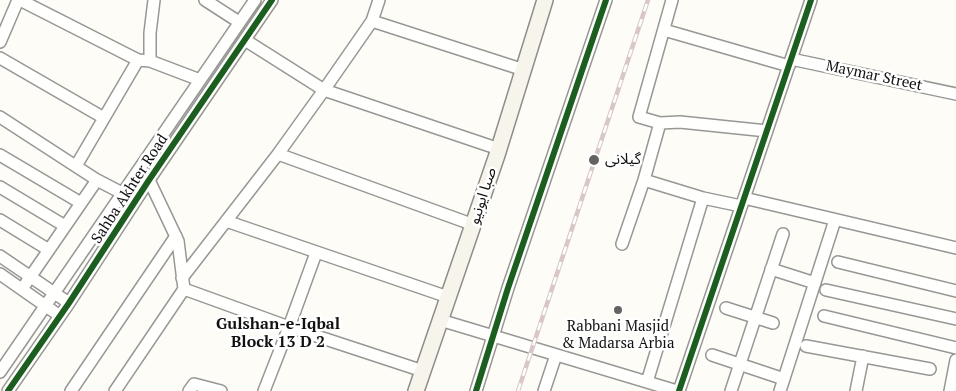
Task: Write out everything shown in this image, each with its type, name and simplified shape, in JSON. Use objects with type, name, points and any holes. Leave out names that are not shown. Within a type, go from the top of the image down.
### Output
[{"type":"main road","name":"صبا ایونیو","points":[[416,391],[474,225],[545,0]]},
{"type":"street","points":[[0,42],[19,0],[138,60],[150,61],[200,80]]},
{"type":"street","points":[[150,61],[150,33],[154,0]]},
{"type":"street","points":[[205,0],[239,22]]},
{"type":"street","name":"Sahba Akhter Road","points":[[0,372],[56,293],[122,193],[255,0]]},
{"type":"street","name":"Sahba Akhter Road","points":[[12,389],[149,180],[272,0]]},
{"type":"street","points":[[115,391],[183,284],[226,221],[278,154],[372,20],[379,0]]},
{"type":"street","points":[[476,391],[508,288],[606,0]]},
{"type":"street","points":[[672,0],[639,117],[660,123],[680,122],[767,131]]},
{"type":"street","points":[[440,320],[678,391],[811,0]]},
{"type":"street","points":[[372,20],[524,70]]},
{"type":"street","name":"Maymar Street","points":[[664,30],[790,62],[956,94]]},
{"type":"street","points":[[245,40],[324,90],[499,149]]},
{"type":"street","points":[[0,58],[104,118]]},
{"type":"street","points":[[76,166],[138,60]]},
{"type":"street","points":[[1,121],[97,180],[122,193]]},
{"type":"street","points":[[622,244],[644,180],[660,123]]},
{"type":"street","points":[[278,154],[474,225]]},
{"type":"street","points":[[0,155],[81,203]]},
{"type":"street","points":[[22,289],[97,180]]},
{"type":"street","points":[[149,180],[178,241],[183,284]]},
{"type":"street","points":[[644,180],[703,198],[743,202],[835,220],[956,248]]},
{"type":"street","points":[[0,188],[65,226]]},
{"type":"street","points":[[647,382],[703,198]]},
{"type":"street","points":[[0,220],[49,250]]},
{"type":"street","points":[[780,391],[835,220]]},
{"type":"street","points":[[226,221],[448,297]]},
{"type":"street","points":[[731,391],[783,234]]},
{"type":"street","points":[[72,391],[176,236]]},
{"type":"street","points":[[264,391],[316,253]]},
{"type":"street","points":[[0,256],[69,303]]},
{"type":"street","points":[[838,262],[956,291]]},
{"type":"street","points":[[771,269],[814,284]]},
{"type":"street","points":[[0,274],[60,316]]},
{"type":"street","points":[[183,284],[289,327],[423,371]]},
{"type":"street","points":[[826,290],[956,319]]},
{"type":"street","points":[[726,308],[773,323]]},
{"type":"street","points":[[824,316],[956,348]]},
{"type":"street","points":[[806,346],[930,369]]},
{"type":"street","points":[[544,391],[556,355]]},
{"type":"street","points":[[712,355],[784,379]]},
{"type":"street","points":[[856,391],[863,356]]},
{"type":"street","points":[[950,391],[956,360]]},
{"type":"street","points":[[189,391],[194,384],[221,391]]},
{"type":"railway","points":[[518,391],[648,0]]},
{"type":"cycle path","points":[[8,391],[272,0]]},
{"type":"cycle path","points":[[476,391],[508,288],[606,0]]},
{"type":"cycle path","points":[[679,391],[811,0]]},
{"type":"place","name":"گیلانی","points":[[594,160]]},
{"type":"place","name":"Rabbani Masjid & Madarsa Arbia","points":[[618,310]]},
{"type":"district","name":"Gulshan-e-Iqbal Block 13 D 2","points":[[278,333]]}]
